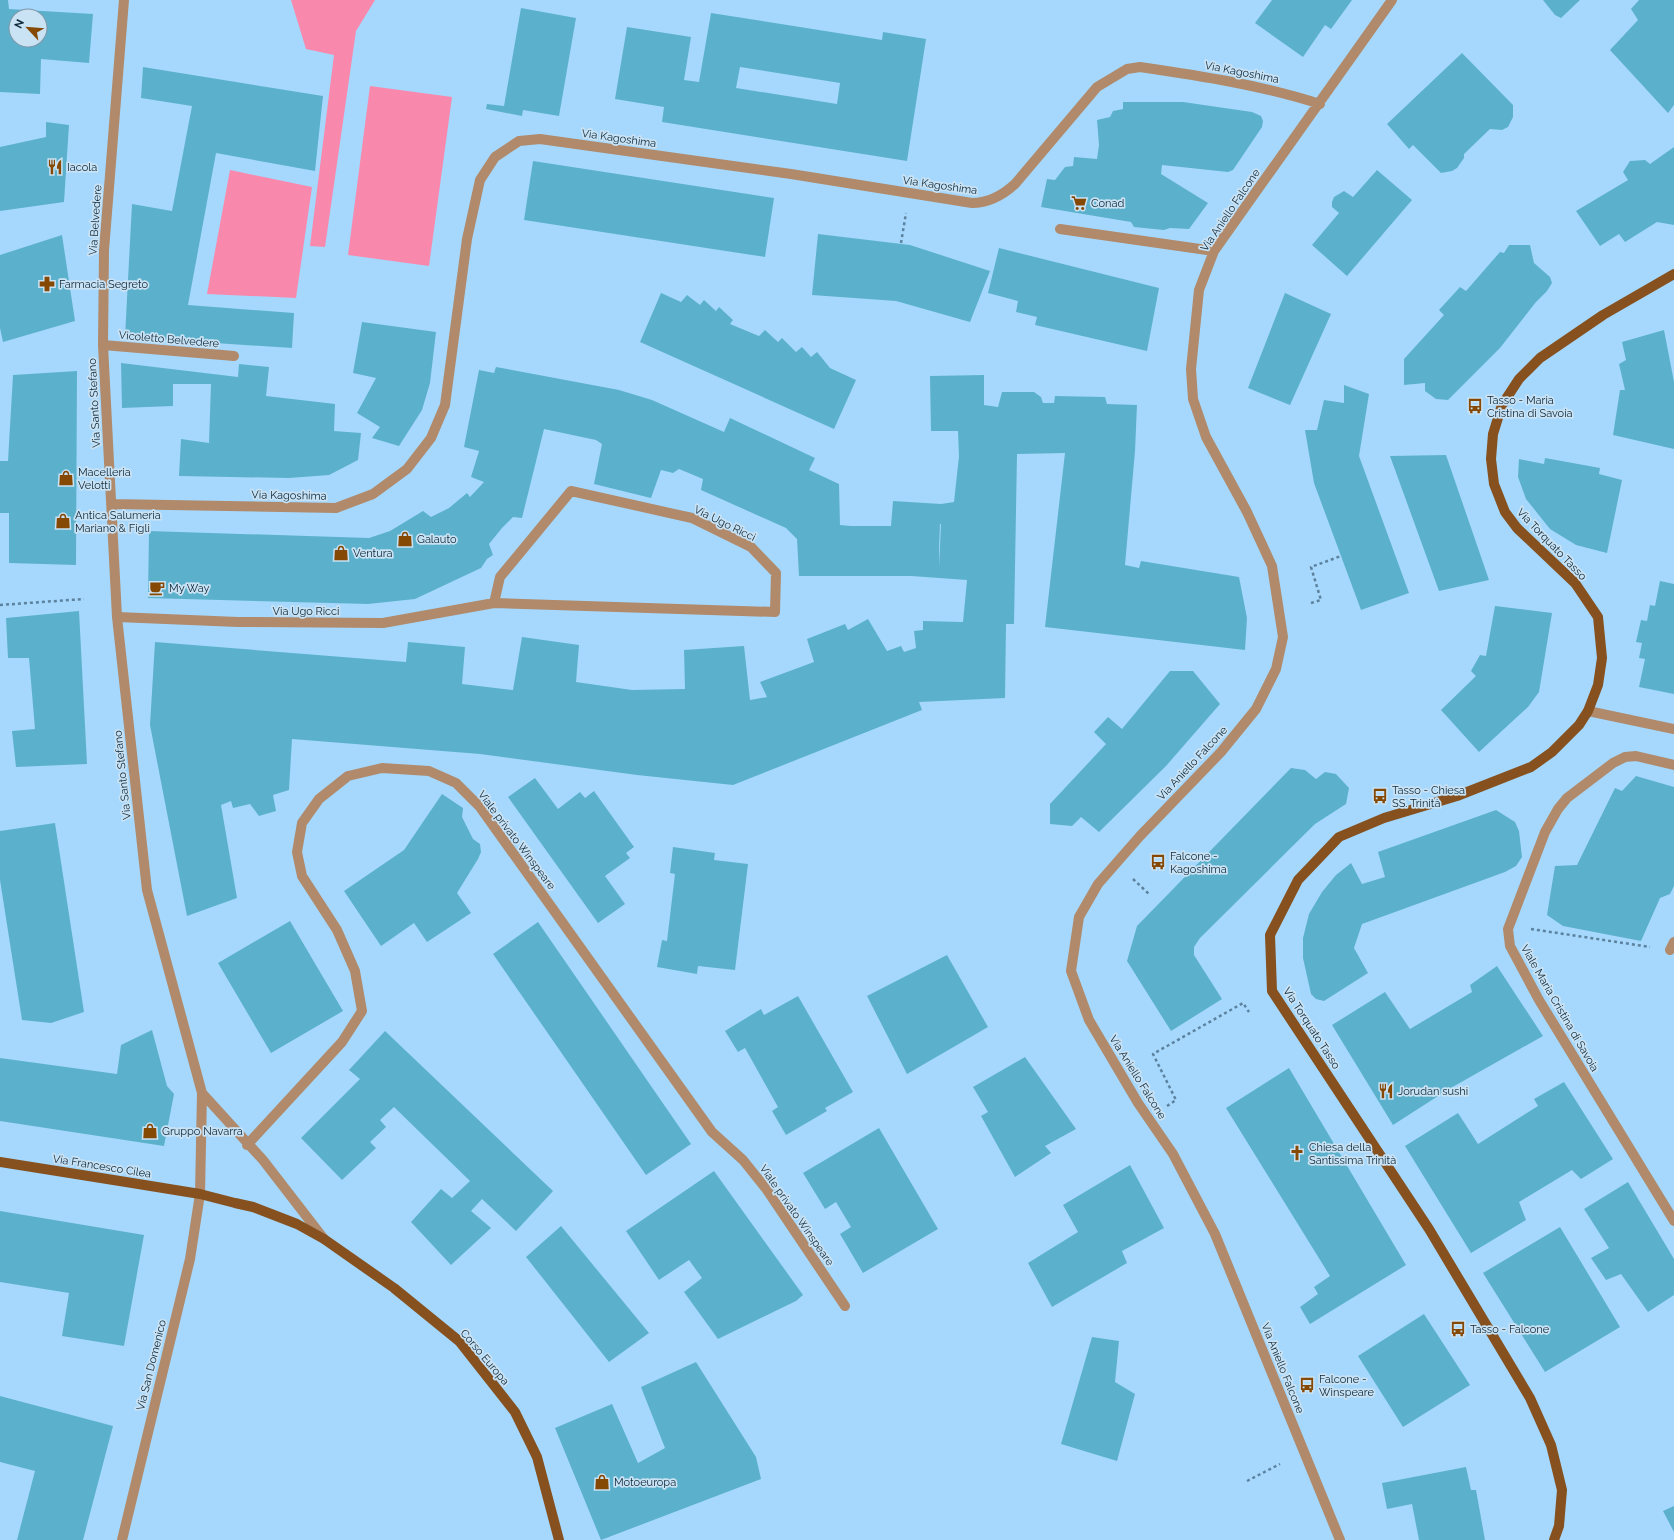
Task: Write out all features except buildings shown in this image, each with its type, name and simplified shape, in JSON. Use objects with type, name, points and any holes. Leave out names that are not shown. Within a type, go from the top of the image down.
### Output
[{"type":"main road","name":"Via Torquato Tasso","points":[[1554,1540],[1559,1526],[1562,1490],[1551,1444],[1530,1398],[1429,1229],[1272,991],[1270,935],[1298,880],[1339,837],[1384,818],[1457,796],[1531,767],[1552,752],[1579,725],[1588,711],[1598,685],[1602,658],[1598,617],[1575,583],[1517,528],[1505,512],[1494,484],[1491,459],[1493,434],[1502,405],[1519,379],[1540,358],[1603,316],[1674,274]]},
{"type":"main road","name":"Via Francesco Cilea","points":[[0,1162],[200,1194],[253,1207],[297,1224],[324,1239]]},
{"type":"main road","name":"Corso Europa","points":[[324,1239],[394,1288],[459,1341],[511,1406],[537,1456],[559,1540]]},
{"type":"street","name":"Via Belvedere","points":[[103,345],[104,250],[124,0]]},
{"type":"street","name":"Via Aniello Falcone","points":[[1340,1540],[1215,1234],[1173,1154],[1138,1103],[1089,1020],[1071,971],[1079,917],[1098,884],[1140,836],[1221,752],[1256,709],[1276,669],[1283,637],[1272,566],[1246,512],[1206,437],[1193,399],[1191,369],[1199,290],[1214,252],[1392,0]]},
{"type":"street","name":"Via Kagoshima","points":[[111,504],[336,508],[373,494],[407,469],[431,438],[445,405],[468,239],[480,180],[495,157],[519,141],[540,138],[972,203],[983,203],[1005,193],[1015,184],[1097,87],[1128,69],[1140,66],[1218,78],[1280,92],[1320,104]]},
{"type":"street","points":[[1060,229],[1214,252]]},
{"type":"street","name":"Vicoletto Belvedere","points":[[103,345],[234,356]]},
{"type":"street","name":"Via Santo Stefano","points":[[103,345],[117,617],[147,890],[202,1093],[200,1194]]},
{"type":"street","name":"Via Ugo Ricci","points":[[117,617],[238,622],[382,623],[494,603],[775,612],[776,573],[751,547],[692,518],[571,491],[500,577],[494,603]]},
{"type":"street","points":[[1588,711],[1674,729]]},
{"type":"street","name":"Viale Maria Cristina di Savoia","points":[[1674,765],[1636,756],[1625,757],[1613,763],[1567,798],[1558,809],[1545,832],[1508,929],[1510,946],[1539,1000],[1674,1221]]},
{"type":"street","name":"Viale privato Winspeare","points":[[247,1144],[342,1042],[362,1011],[355,971],[337,930],[302,876],[297,852],[302,823],[318,799],[348,776],[382,768],[429,771],[456,782],[480,807],[712,1132],[743,1160],[767,1190],[845,1306]]},
{"type":"street","points":[[202,1093],[263,1160],[324,1239]]},
{"type":"street","name":"Via San Domenico","points":[[122,1540],[190,1259],[200,1194]]},
{"type":"path","points":[[900,244],[909,193]]},
{"type":"path","points":[[1311,603],[1321,600],[1311,567],[1341,556]]},
{"type":"path","points":[[0,605],[84,599]]},
{"type":"path","points":[[1134,879],[1149,894]]},
{"type":"path","points":[[1531,929],[1672,946]]},
{"type":"path","points":[[1166,1107],[1176,1100],[1153,1054],[1243,1003],[1249,1012]]},
{"type":"path","points":[[1247,1480],[1280,1464]]},
{"type":"shaded area","points":[[291,0],[375,0],[356,31],[325,247],[310,246],[334,55],[306,49]]},
{"type":"shaded area","points":[[370,86],[452,97],[429,266],[348,255]]},
{"type":"shaded area","points":[[230,170],[312,187],[296,298],[207,294]]},
{"type":"place","name":"Iacola","points":[[55,167]]},
{"type":"place","name":"Conad","points":[[1079,203]]},
{"type":"place","name":"Farmacia Segreto","points":[[47,284]]},
{"type":"place","name":"Tasso - Maria Cristina di Savoia","points":[[1475,406]]},
{"type":"place","name":"Macelleria Velotti","points":[[66,478]]},
{"type":"place","name":"Antica Salumeria Mariano & Figli","points":[[63,521]]},
{"type":"place","name":"Galauto","points":[[405,539]]},
{"type":"place","name":"Ventura","points":[[341,553]]},
{"type":"place","name":"My Way","points":[[157,588]]},
{"type":"place","name":"Tasso - Chiesa SS. Trinità","points":[[1380,796]]},
{"type":"place","name":"Falcone - Kagoshima","points":[[1158,862]]},
{"type":"place","name":"Jorudan sushi","points":[[1386,1091]]},
{"type":"place","name":"Gruppo Navarra","points":[[150,1131]]},
{"type":"place","name":"Chiesa della Santissima Trinità","points":[[1297,1153]]},
{"type":"place","name":"Tasso - Falcone","points":[[1458,1329]]},
{"type":"place","name":"Falcone - Winspeare","points":[[1307,1385]]},
{"type":"place","name":"Motoeuropa","points":[[602,1482]]}]
